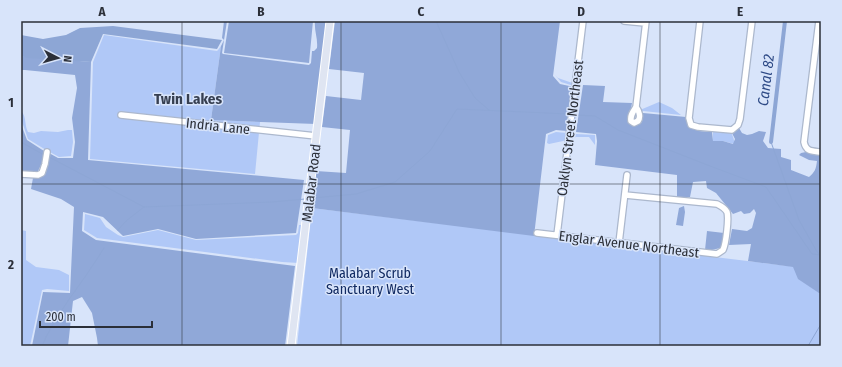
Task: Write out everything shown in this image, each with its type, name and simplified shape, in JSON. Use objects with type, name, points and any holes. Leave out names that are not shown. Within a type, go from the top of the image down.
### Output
[{"type":"main road","name":"Malabar Road","points":[[291,346],[330,21]]},
{"type":"street","name":"Oaklyn Street Northeast","points":[[557,235],[583,21]]},
{"type":"street","points":[[624,21],[646,22],[636,107]]},
{"type":"street","points":[[700,21],[689,118],[691,124],[698,127],[732,130],[738,125],[740,119],[752,21]]},
{"type":"street","points":[[819,21],[804,142],[805,148],[809,151],[821,152]]},
{"type":"street","name":"Indria Lane","points":[[120,115],[316,136]]},
{"type":"street","points":[[21,174],[38,175],[42,173],[47,155]]},
{"type":"street","points":[[619,243],[627,175]]},
{"type":"street","name":"Englar Avenue Northeast","points":[[538,233],[717,254],[723,250],[728,221],[727,212],[722,206],[717,204],[625,195]]},
{"type":"green space","points":[[104,35],[217,51],[221,46],[211,120],[260,122],[255,174],[90,159],[93,62]]},
{"type":"green space","points":[[555,75],[558,78],[581,86],[574,132],[576,134],[595,135],[595,145],[589,137],[576,137],[549,144],[547,143],[548,135],[556,132],[567,133],[574,86],[561,82]]},
{"type":"green space","points":[[659,102],[672,108],[681,115],[643,111],[641,113],[640,110]]},
{"type":"green space","points":[[21,111],[24,116],[28,132],[58,132],[72,130],[73,142],[71,156],[59,157],[48,151],[44,171],[38,174],[44,164],[46,150],[28,139],[21,119]]},
{"type":"green space","points":[[713,131],[732,131],[734,144],[723,141],[713,141]]},
{"type":"green space","name":"Malabar Scrub Sanctuary West","points":[[312,208],[821,270],[821,346],[297,346]]},
{"type":"green space","points":[[85,214],[100,218],[106,227],[123,237],[158,230],[196,240],[296,235],[298,233],[299,225],[304,225],[299,263],[97,238],[84,230]]},
{"type":"green space","points":[[21,230],[26,231],[26,260],[36,267],[59,270],[69,275],[69,291],[42,290],[30,346],[21,346]]},
{"type":"shaded area","points":[[224,21],[227,21],[223,54],[309,65],[311,63],[312,51],[317,48],[315,21],[328,21],[316,124],[211,120],[221,46],[224,40],[222,38]]},
{"type":"shaded area","points":[[229,21],[313,21],[309,63],[224,53]]},
{"type":"shaded area","points":[[335,21],[560,21],[553,76],[560,84],[574,87],[567,131],[556,130],[546,134],[534,236],[312,208],[316,171],[346,173],[350,130],[322,127],[326,96],[361,100],[364,73],[329,69]]},
{"type":"shaded area","points":[[113,26],[222,40],[217,49],[103,34],[91,62],[28,58],[21,56],[21,35],[43,39],[66,35],[80,28]]},
{"type":"shaded area","points":[[21,56],[91,62],[88,160],[304,180],[296,233],[196,239],[158,229],[123,236],[103,217],[83,212],[82,231],[96,240],[295,266],[285,346],[98,346],[92,313],[82,297],[73,301],[68,346],[32,346],[43,292],[70,293],[74,207],[61,199],[31,189],[33,178],[39,178],[46,172],[49,153],[58,158],[73,158],[75,142],[72,118],[77,88],[75,75],[21,70]]},
{"type":"shaded area","points":[[583,85],[605,86],[603,102],[632,103],[629,121],[630,124],[636,126],[642,122],[643,113],[686,117],[690,126],[699,131],[712,132],[713,141],[723,141],[733,144],[735,139],[732,131],[739,128],[742,133],[747,135],[759,131],[766,132],[763,141],[768,148],[781,149],[781,157],[791,160],[791,170],[809,177],[815,170],[817,161],[809,160],[799,155],[806,152],[821,154],[821,293],[798,279],[793,267],[748,261],[751,244],[729,245],[732,229],[747,231],[752,228],[756,213],[754,209],[750,213],[744,214],[741,211],[733,214],[716,193],[707,188],[706,181],[693,182],[690,197],[677,197],[677,175],[595,165],[597,141],[596,134],[576,132]]},
{"type":"shaded area","points":[[21,124],[27,140],[44,151],[42,163],[37,173],[21,172]]},
{"type":"shaded area","points":[[684,206],[685,212],[683,226],[676,225],[679,208]]},
{"type":"shaded area","points":[[707,231],[724,233],[723,245],[720,248],[705,250]]},
{"type":"waterway","points":[[436,21],[459,72],[475,98],[489,110]]},
{"type":"waterway","name":"Canal 82","points":[[771,142],[785,21]]},
{"type":"waterway","points":[[313,198],[356,194],[395,182],[430,151],[457,109],[569,114]]},
{"type":"waterway","points":[[575,115],[595,116],[618,130],[766,187],[812,254],[821,255]]},
{"type":"waterway","points":[[21,142],[44,155]]},
{"type":"waterway","points":[[771,142],[799,220],[821,257]]},
{"type":"waterway","points":[[49,157],[144,207],[272,202],[305,199]]},
{"type":"waterway","points":[[118,230],[126,221],[144,207]]},
{"type":"waterway","points":[[42,346],[57,318],[104,248]]},
{"type":"waterway","points":[[808,346],[821,324]]},
{"type":"district","name":"Twin Lakes","points":[[188,99]]}]
